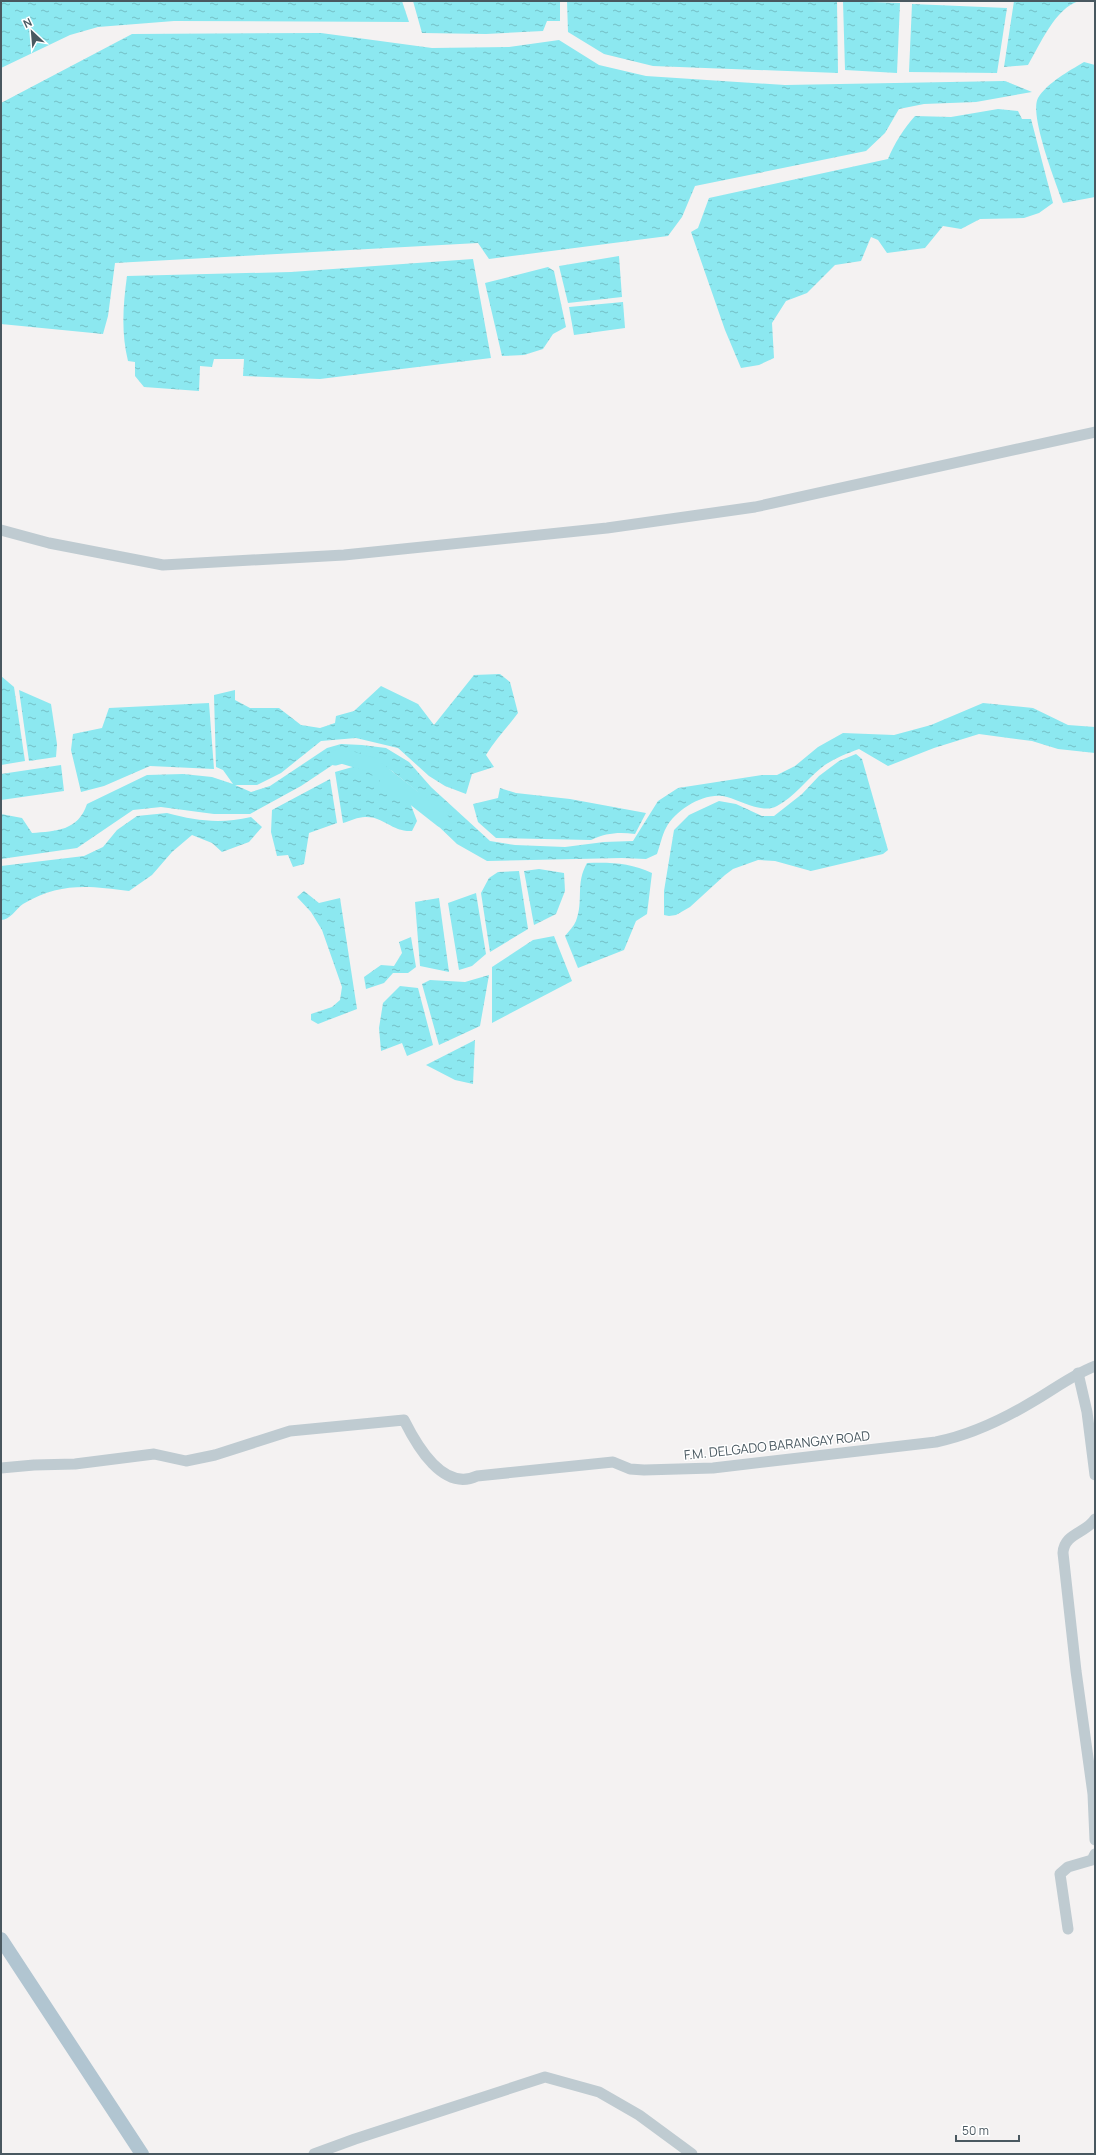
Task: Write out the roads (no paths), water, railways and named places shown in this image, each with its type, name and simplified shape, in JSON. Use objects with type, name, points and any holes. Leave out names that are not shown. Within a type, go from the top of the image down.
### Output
[{"type":"main road","points":[[1,1939],[142,2154]]},
{"type":"street","points":[[1,530],[49,543],[163,565],[344,555],[607,528],[755,507],[1095,432]]},
{"type":"street","name":"F.M. DELGADO BARANGAY ROAD","points":[[1,1468],[34,1465],[75,1464],[154,1454],[186,1461],[215,1455],[290,1431],[404,1420],[424,1455],[444,1473],[458,1480],[468,1480],[477,1476],[613,1462],[630,1469],[637,1470],[713,1468],[936,1442],[956,1438],[1006,1417],[1078,1373],[1095,1366]]},
{"type":"street","points":[[1078,1373],[1087,1412],[1095,1475]]},
{"type":"street","points":[[1095,1519],[1089,1526],[1071,1537],[1064,1545],[1063,1557],[1076,1671],[1093,1794],[1095,1840]]},
{"type":"street","points":[[1068,1929],[1060,1874],[1068,1866],[1092,1860],[1095,1854]]},
{"type":"street","points":[[314,2154],[355,2138],[546,2077],[599,2092],[639,2115],[692,2154]]},
{"type":"water","points":[[1,1],[402,1],[409,22],[174,21],[98,27],[70,35],[1,68]]},
{"type":"water","points":[[413,1],[560,1],[560,21],[547,21],[543,31],[486,34],[422,33]]},
{"type":"water","points":[[567,1],[837,1],[838,73],[653,66],[604,54],[568,32]]},
{"type":"water","points":[[843,1],[900,3],[897,73],[845,70]]},
{"type":"water","points":[[1014,1],[1079,1],[1070,5],[1055,19],[1028,65],[1004,67]]},
{"type":"water","points":[[912,4],[1007,8],[997,73],[909,72]]},
{"type":"water","points":[[321,33],[432,48],[509,47],[559,40],[599,65],[646,76],[785,85],[1005,81],[1032,92],[976,102],[924,104],[899,109],[885,133],[866,151],[695,186],[682,217],[668,236],[489,259],[478,243],[115,263],[108,316],[103,334],[1,324],[1,103],[132,34]]},
{"type":"water","points":[[1084,62],[1095,65],[1095,197],[1063,203],[1044,149],[1037,119],[1036,107],[1038,98],[1047,87]]},
{"type":"water","points":[[998,109],[1018,111],[1022,119],[1031,119],[1053,203],[1039,213],[1024,218],[980,219],[961,229],[943,226],[925,248],[887,253],[878,240],[871,237],[861,261],[835,265],[807,293],[786,301],[772,323],[774,358],[759,365],[741,368],[725,330],[691,232],[698,228],[709,198],[888,159],[900,136],[915,116],[951,117]]},
{"type":"water","points":[[619,256],[622,297],[568,303],[559,266]]},
{"type":"water","points":[[473,259],[491,358],[320,379],[243,376],[244,359],[214,359],[212,367],[200,366],[199,391],[144,387],[135,376],[135,362],[128,361],[124,340],[123,318],[127,276],[291,272]]},
{"type":"water","points":[[548,267],[554,271],[566,327],[553,334],[543,349],[524,355],[502,356],[485,283]]},
{"type":"water","points":[[623,302],[625,328],[574,335],[569,307]]},
{"type":"water","points":[[500,674],[510,682],[518,713],[486,755],[494,767],[472,774],[466,794],[445,786],[429,776],[398,748],[356,738],[321,741],[281,773],[257,785],[235,785],[251,792],[270,786],[327,748],[341,744],[386,748],[409,762],[431,787],[490,841],[515,845],[565,847],[604,842],[633,841],[658,801],[678,788],[762,775],[777,775],[795,766],[818,747],[843,733],[894,735],[931,725],[983,703],[1033,708],[1068,725],[1095,727],[1095,753],[1058,749],[1032,741],[979,734],[934,748],[888,766],[859,749],[839,757],[825,765],[789,798],[771,808],[759,808],[727,797],[719,796],[701,799],[692,803],[677,814],[671,821],[665,831],[657,854],[646,859],[622,858],[487,861],[457,844],[434,822],[418,792],[392,771],[366,757],[334,764],[301,786],[250,814],[214,814],[161,807],[133,810],[77,848],[1,859],[1,814],[22,818],[32,833],[58,830],[72,825],[78,820],[87,804],[147,775],[183,774],[212,777],[233,784],[223,770],[216,767],[214,695],[235,690],[235,700],[250,708],[279,708],[301,725],[320,728],[335,723],[336,716],[354,711],[381,686],[418,704],[434,725],[474,675]]},
{"type":"water","points":[[1,676],[14,687],[25,761],[1,765]]},
{"type":"water","points":[[19,690],[51,704],[57,744],[56,757],[29,761]]},
{"type":"water","points":[[209,703],[214,769],[150,766],[104,786],[81,792],[71,750],[73,734],[102,728],[109,708]]},
{"type":"water","points":[[856,754],[862,759],[888,850],[883,854],[811,871],[775,861],[758,860],[733,869],[690,907],[676,915],[664,915],[664,891],[674,830],[689,815],[719,801],[736,804],[762,816],[774,816],[802,794],[819,776],[839,761]]},
{"type":"water","points":[[61,765],[64,791],[1,800],[1,774]]},
{"type":"water","points":[[356,766],[380,770],[409,800],[417,821],[412,831],[399,829],[371,817],[360,818],[343,823],[335,772]]},
{"type":"water","points":[[330,779],[337,823],[309,833],[304,864],[293,867],[288,855],[277,856],[271,832],[272,810]]},
{"type":"water","points":[[500,788],[516,793],[570,799],[646,813],[635,834],[612,834],[591,840],[496,838],[478,822],[473,804],[498,798]]},
{"type":"water","points":[[167,813],[209,821],[251,817],[262,827],[249,842],[222,852],[212,843],[192,835],[172,852],[152,875],[129,891],[87,887],[62,889],[37,897],[23,904],[13,914],[4,920],[1,920],[1,866],[84,856],[103,847],[117,830],[137,816]]},
{"type":"water","points":[[587,863],[620,864],[636,867],[652,873],[647,914],[636,921],[624,950],[578,968],[565,936],[576,921],[579,906],[581,878]]},
{"type":"water","points":[[539,869],[564,873],[565,891],[556,914],[534,925],[524,871]]},
{"type":"water","points":[[519,871],[528,929],[490,952],[481,893],[489,878],[498,872]]},
{"type":"water","points":[[304,891],[319,903],[340,898],[357,1009],[318,1024],[311,1020],[311,1014],[332,1007],[340,1000],[342,987],[322,930],[311,912],[297,897]]},
{"type":"water","points":[[476,893],[486,954],[472,966],[459,970],[448,903]]},
{"type":"water","points":[[439,898],[449,972],[420,966],[415,902]]},
{"type":"water","points":[[554,936],[572,981],[492,1023],[492,967],[533,940]]},
{"type":"water","points":[[411,937],[416,967],[408,973],[393,973],[384,983],[366,989],[364,977],[381,965],[394,966],[402,953],[399,942]]},
{"type":"water","points":[[489,975],[480,1026],[439,1045],[422,984],[430,980],[465,982]]},
{"type":"water","points":[[400,986],[418,988],[433,1045],[407,1056],[402,1043],[381,1051],[379,1028],[383,1003]]},
{"type":"water","points":[[475,1040],[473,1084],[455,1080],[426,1065]]},
{"type":"waterway","points":[[335,758],[342,756],[372,765],[442,820]]}]
